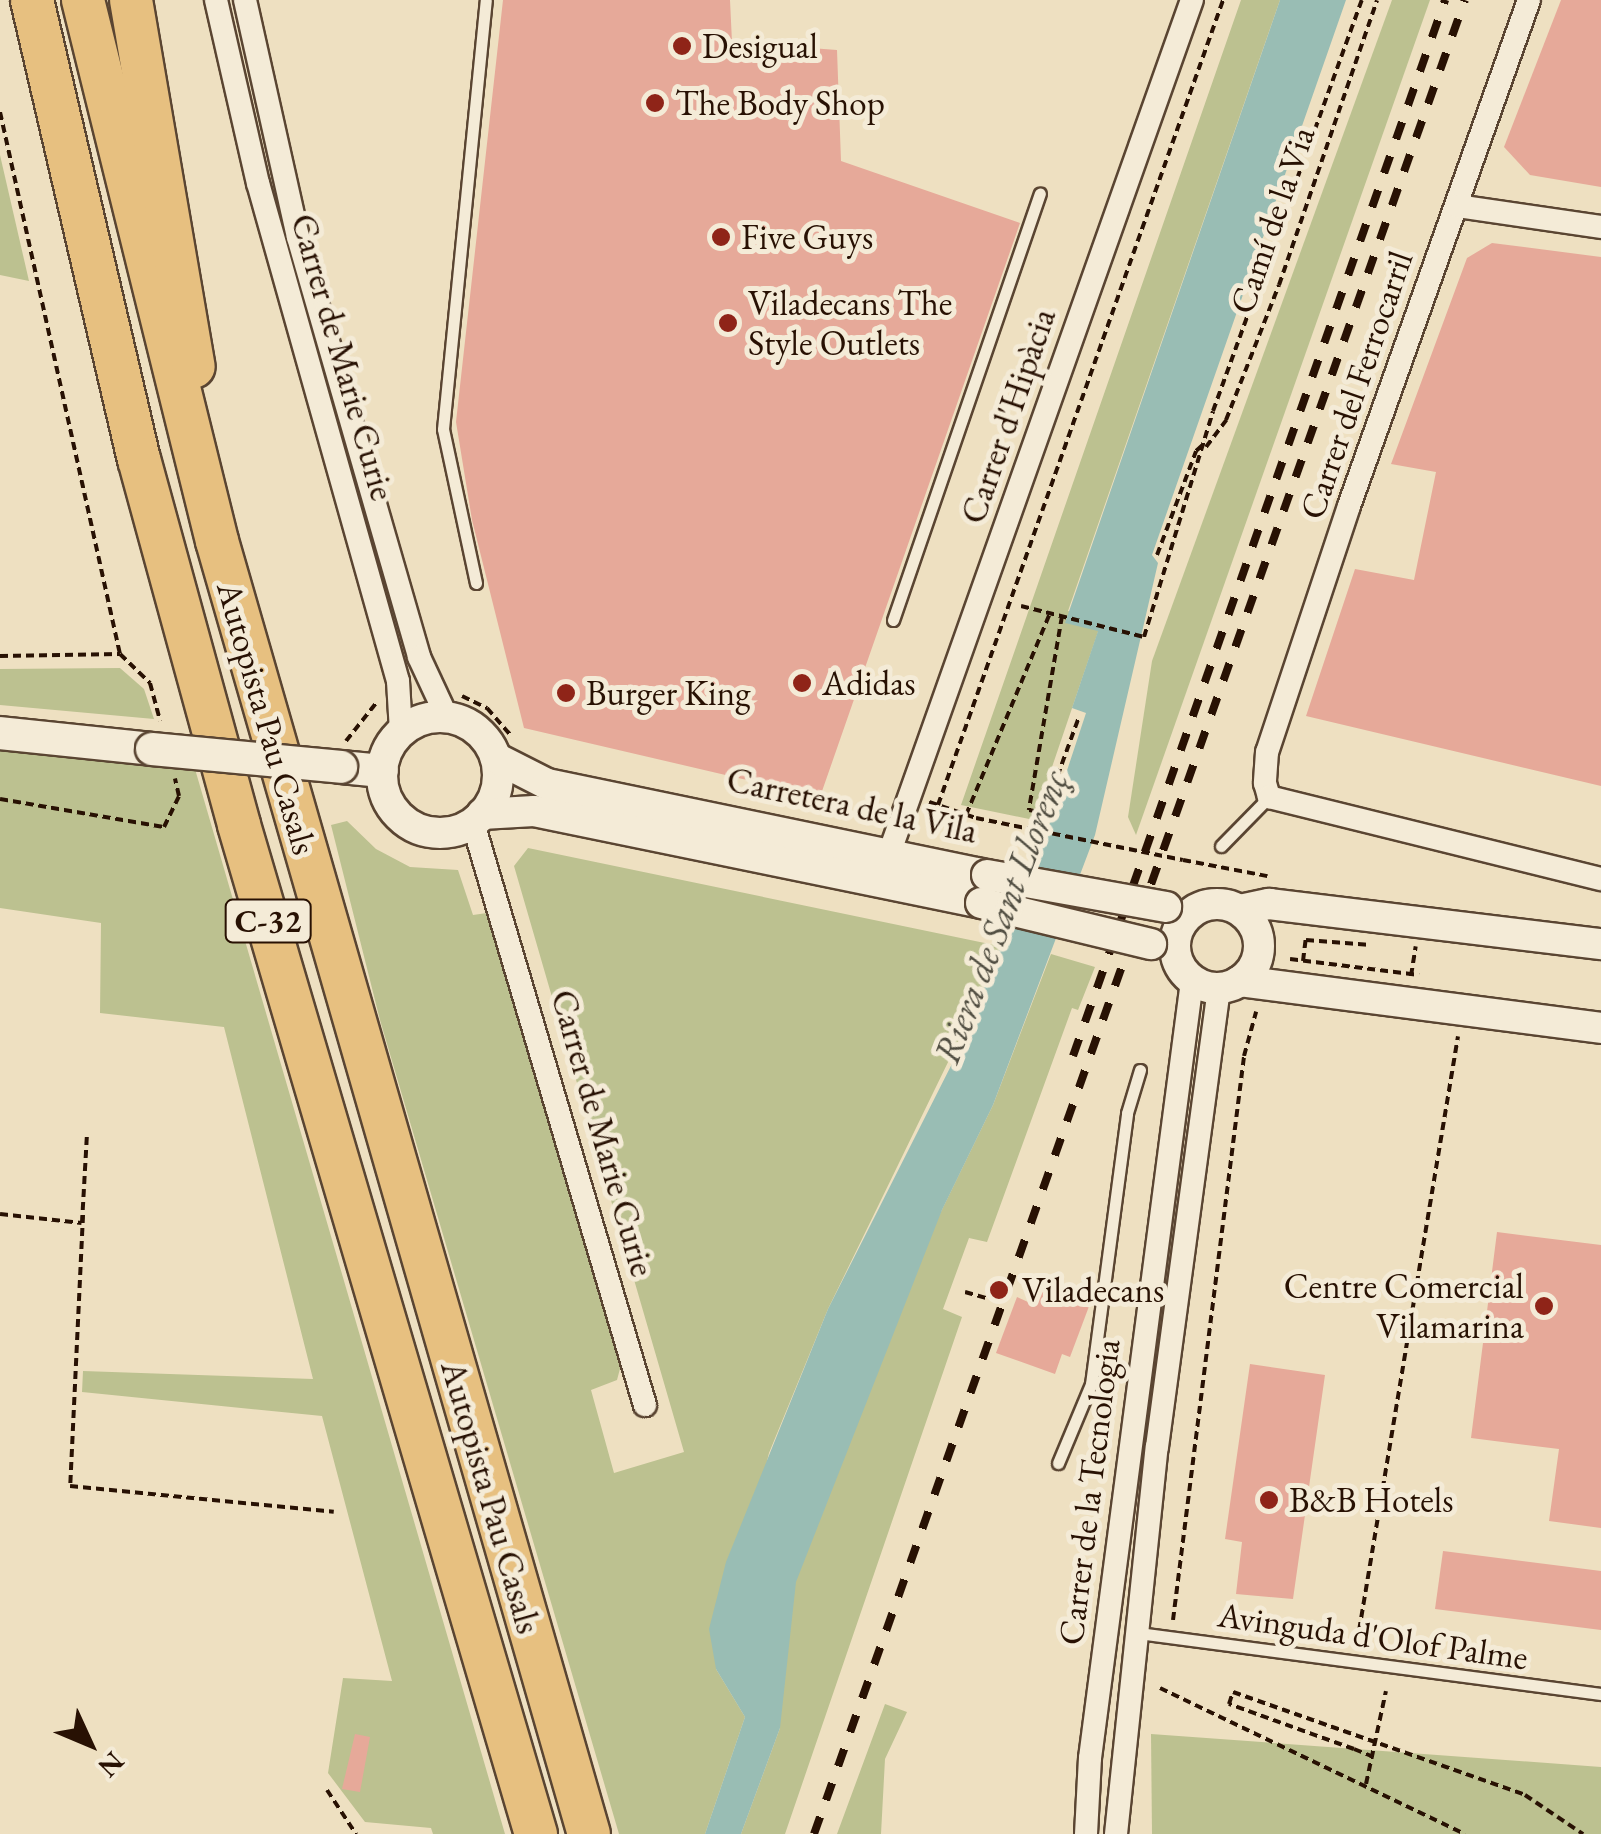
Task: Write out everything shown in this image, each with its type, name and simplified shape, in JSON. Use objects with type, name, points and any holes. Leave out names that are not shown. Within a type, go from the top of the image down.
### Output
[{"type":"highway","name":"Autopista Pau Casals","points":[[32,0],[139,459],[239,824],[536,1834]]},
{"type":"highway","name":"Autopista Pau Casals","points":[[83,0],[216,541],[589,1834]]},
{"type":"highway","points":[[131,0],[184,289],[216,541]]},
{"type":"main road","points":[[0,733],[152,748],[343,756],[382,771]]},
{"type":"street","name":"Carrer de Marie Curie","points":[[216,0],[258,183],[398,681],[401,732]]},
{"type":"street","name":"Carrer de Marie Curie","points":[[246,0],[298,237],[418,657],[451,705]]},
{"type":"street","name":"Carrer d'Hipàcia","points":[[890,854],[1192,0]]},
{"type":"street","name":"Carrer del Ferrocarril","points":[[1269,797],[1267,752],[1529,0]]},
{"type":"street","points":[[1457,206],[1601,227]]},
{"type":"street","points":[[451,705],[482,735],[505,750],[498,782],[478,818],[432,832],[406,821],[387,799],[382,771],[401,732],[451,705]]},
{"type":"street","name":"Carretera de la Vila","points":[[505,750],[547,784],[890,854],[1163,948]]},
{"type":"street","points":[[1269,797],[1601,879]]},
{"type":"street","name":"Carretera de la Vila","points":[[478,818],[549,814],[984,889],[1199,907]]},
{"type":"street","name":"Carrer de Marie Curie","points":[[478,818],[646,1406]]},
{"type":"street","points":[[1217,983],[1259,945],[1252,921],[1240,910],[1220,903],[1199,907],[1180,924],[1163,948],[1217,983],[1601,1028]]},
{"type":"street","points":[[1240,910],[1269,904],[1601,944]]},
{"type":"street","name":"Carrer de la Tecnologia","points":[[1116,1834],[1217,983]]},
{"type":"street","name":"Carrer de la Tecnologia","points":[[1086,1834],[1090,1758],[1217,983]]},
{"type":"lane","points":[[476,583],[443,448],[486,0]]},
{"type":"lane","points":[[893,620],[1040,194]]},
{"type":"lane","points":[[1221,846],[1269,797]]},
{"type":"lane","points":[[1058,1463],[1091,1384],[1127,1113],[1140,1070]]},
{"type":"lane","name":"Avinguda d'Olof Palme","points":[[1138,1633],[1601,1694]]},
{"type":"path","points":[[938,806],[1223,0]]},
{"type":"path","points":[[1021,606],[1144,637],[1206,442],[1362,0]]},
{"type":"path","name":"Camí de la Via","points":[[1204,451],[1226,420],[1279,286],[1378,0]]},
{"type":"path","points":[[0,112],[120,654],[129,662]]},
{"type":"path","points":[[1157,555],[1196,451],[1206,442]]},
{"type":"path","points":[[966,815],[1050,614]]},
{"type":"path","points":[[1062,616],[1029,810],[1044,813],[1079,717]]},
{"type":"path","points":[[0,656],[120,654]]},
{"type":"path","points":[[343,756],[379,700],[378,686]]},
{"type":"path","points":[[451,705],[487,708],[505,750]]},
{"type":"path","points":[[912,794],[976,818],[1282,878]]},
{"type":"path","points":[[1409,991],[1418,932]]},
{"type":"path","points":[[1170,1636],[1244,1056],[1250,1019],[1261,1008]]},
{"type":"path","points":[[1354,1662],[1462,1012]]},
{"type":"path","points":[[88,1134],[70,1486],[334,1512]]},
{"type":"path","points":[[0,1214],[82,1224],[83,1214]]},
{"type":"path","points":[[965,1292],[990,1300]]},
{"type":"path","points":[[1160,1688],[1465,1834]]},
{"type":"path","points":[[1366,1786],[1386,1691]]},
{"type":"path","points":[[1374,1757],[1229,1704],[1233,1692],[1525,1795],[1583,1834]]},
{"type":"path","points":[[327,1790],[356,1834]]},
{"type":"green space","points":[[1241,0],[1280,0],[1068,611],[1102,620],[1034,820],[961,805]]},
{"type":"green space","points":[[1392,0],[1430,0],[1136,835],[1128,817],[1152,661]]},
{"type":"green space","points":[[0,155],[29,281],[0,275]]},
{"type":"green space","points":[[120,668],[144,689],[154,719],[0,705],[0,669]]},
{"type":"green space","points":[[0,750],[195,769],[505,1834],[433,1834],[431,1828],[365,1822],[328,1773],[343,1678],[392,1681],[322,1416],[82,1392],[83,1371],[313,1379],[224,1027],[100,1013],[101,923],[0,908]]},
{"type":"green space","points":[[347,821],[376,849],[410,867],[458,870],[473,915],[487,913],[622,1361],[617,1380],[591,1390],[614,1473],[684,1452],[514,866],[528,848],[1004,947],[828,1309],[769,1453],[716,1669],[745,1717],[705,1834],[619,1834],[380,1020],[331,825]]},
{"type":"green space","points":[[1051,954],[1095,967],[1078,1010],[1072,1008],[987,1242],[969,1238],[943,1309],[962,1317],[785,1834],[741,1834],[780,1728],[776,1599],[859,1380],[993,1105]]},
{"type":"green space","points":[[885,1704],[907,1712],[885,1759],[881,1834],[837,1834]]},
{"type":"green space","points":[[1151,1734],[1601,1767],[1601,1834],[1152,1834]]},
{"type":"water","points":[[1280,0],[1346,0],[1152,555],[1158,563],[1095,835],[993,1105],[942,1210],[796,1582],[780,1728],[741,1834],[705,1834],[745,1717],[716,1669],[709,1629],[726,1562],[828,1309],[960,1048],[1049,825],[1086,713],[1072,708],[1098,631],[1065,623]]},
{"type":"building","name":"Viladecans The Style Outlets","points":[[503,0],[730,0],[732,42],[837,50],[841,161],[1020,223],[820,797],[524,728],[472,520],[456,422]]},
{"type":"building","points":[[1561,0],[1601,0],[1601,187],[1530,175],[1504,147]]},
{"type":"building","points":[[1492,243],[1601,257],[1601,786],[1306,716],[1355,569],[1414,580],[1436,472],[1391,464],[1467,258]]},
{"type":"building","name":"Centre Comercial Vilamarina","points":[[1497,1232],[1601,1245],[1601,1528],[1549,1521],[1559,1449],[1471,1438]]},
{"type":"building","name":"Viladecans","points":[[1046,1282],[1068,1290],[1085,1282],[1091,1301],[1070,1357],[1062,1354],[1055,1374],[996,1353],[1017,1297],[1028,1302],[1033,1287]]},
{"type":"building","name":"B&B Hotels","points":[[1250,1364],[1325,1375],[1293,1599],[1236,1594],[1242,1542],[1225,1539]]},
{"type":"building","points":[[1443,1551],[1601,1571],[1601,1630],[1435,1609]]},
{"type":"building","points":[[355,1734],[370,1737],[360,1792],[342,1789]]},
{"type":"railway","points":[[1073,1056],[1445,0]]},
{"type":"railway","points":[[814,1834],[1465,0]]},
{"type":"place","name":"Desigual","points":[[682,46]]},
{"type":"place","name":"The Body Shop","points":[[655,103]]},
{"type":"place","name":"Five Guys","points":[[721,237]]},
{"type":"place","name":"Viladecans The Style Outlets","points":[[728,323]]},
{"type":"place","name":"Adidas","points":[[802,683]]},
{"type":"place","name":"Burger King","points":[[566,693]]},
{"type":"place","name":"Viladecans","points":[[999,1290]]},
{"type":"place","name":"Centre Comercial Vilamarina","points":[[1544,1306]]},
{"type":"place","name":"B&B Hotels","points":[[1269,1500]]},
{"type":"water label","name":"Riera de Sant Llorenç","points":[[1000,917]]}]
